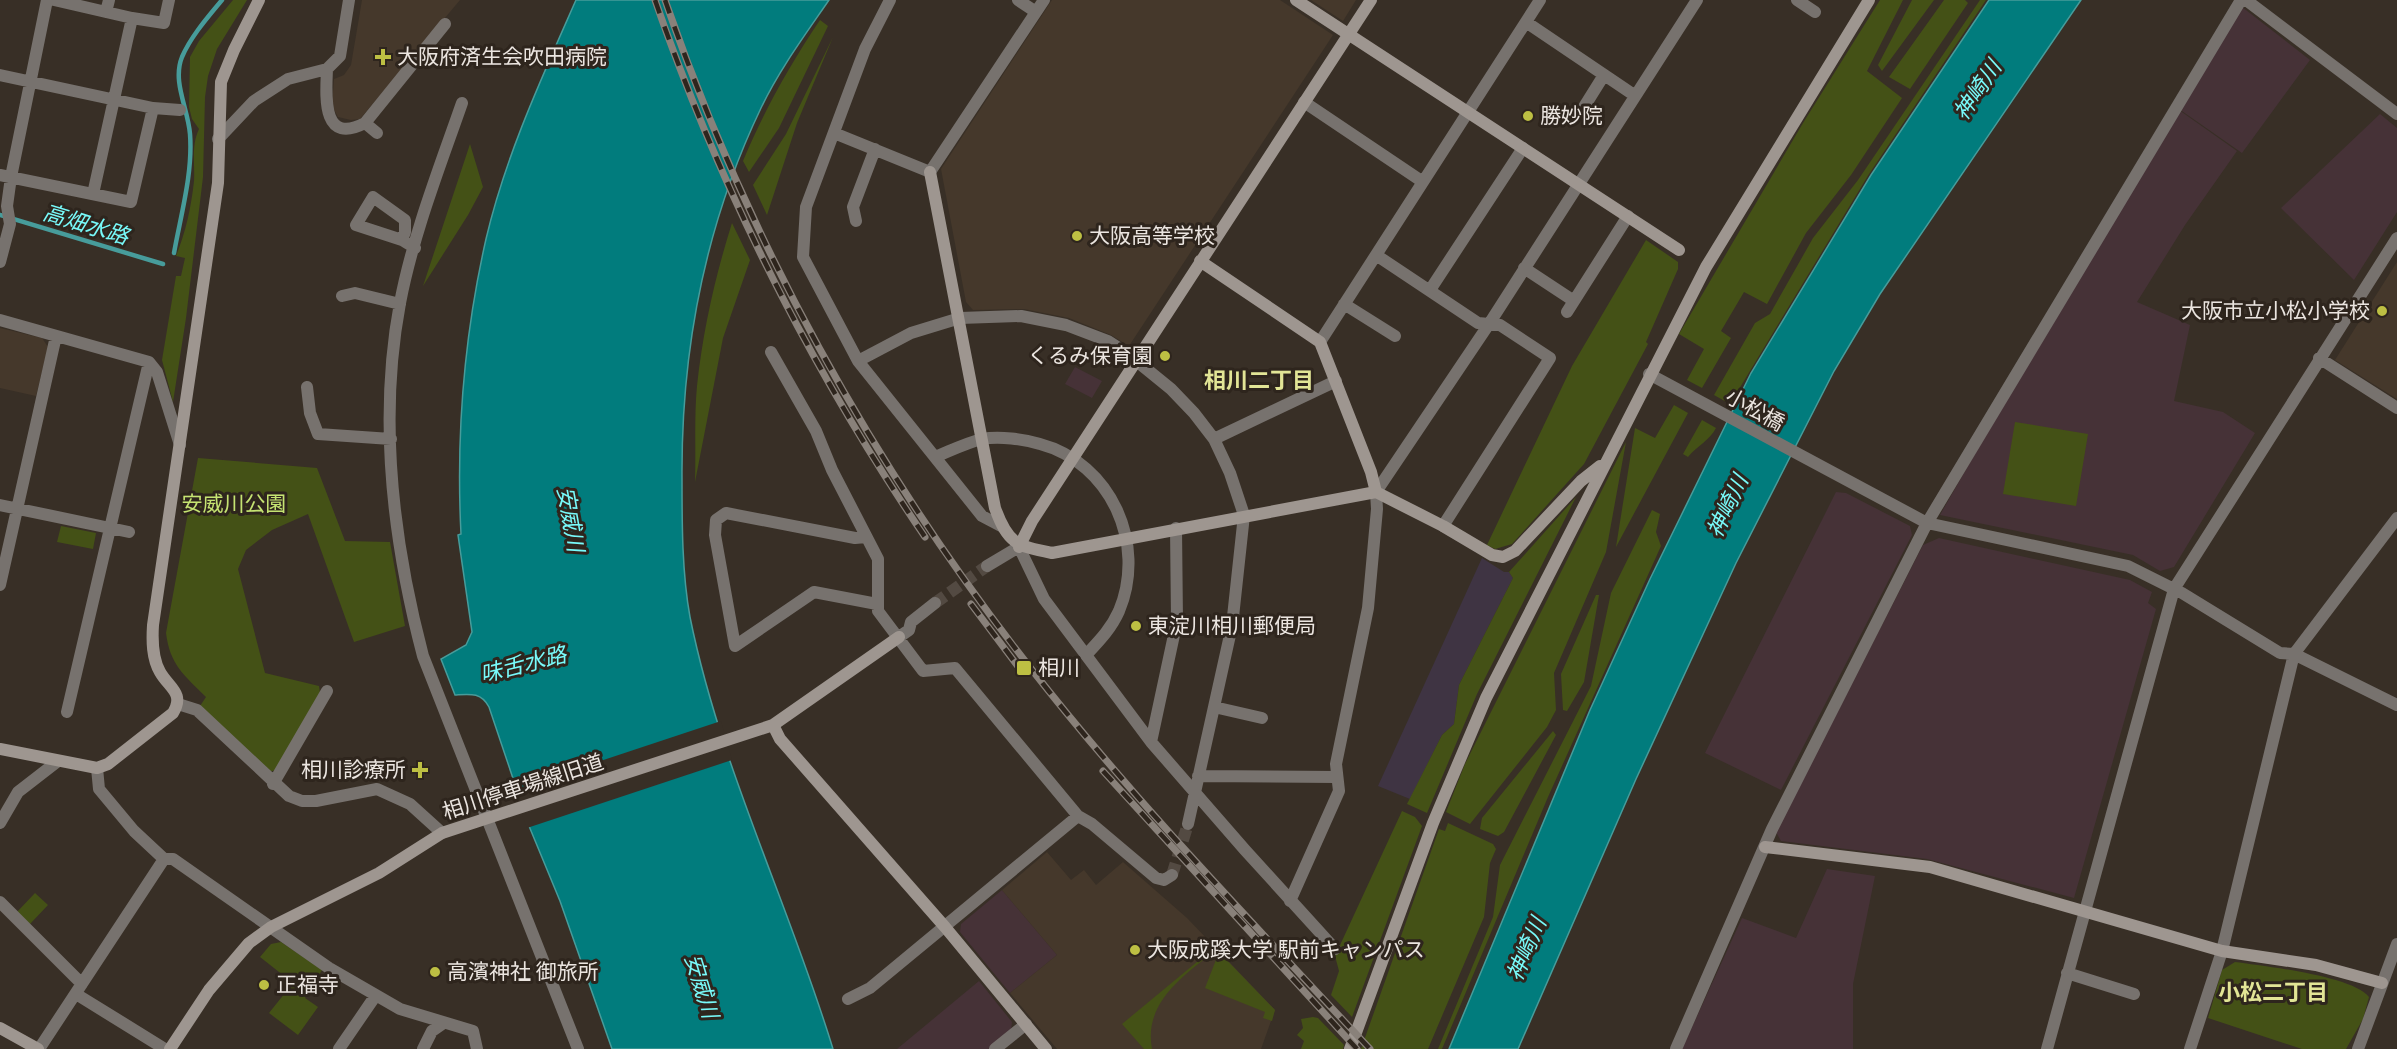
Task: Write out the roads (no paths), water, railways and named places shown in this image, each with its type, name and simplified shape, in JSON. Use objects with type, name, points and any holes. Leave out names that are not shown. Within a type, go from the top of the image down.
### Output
[{"type":"street","points":[[0,262],[6,227],[5,176],[47,0]]},
{"type":"street","points":[[54,0],[107,6],[132,18],[164,23],[169,0]]},
{"type":"street","points":[[0,749],[97,768],[108,764],[173,713],[178,704],[178,694],[160,672],[152,648],[153,626],[218,183],[221,82],[259,0]]},
{"type":"street","points":[[218,139],[254,101],[288,79],[327,69],[340,56],[349,0]]},
{"type":"street","points":[[890,0],[865,49],[806,207],[803,257],[858,361],[982,516],[1002,526]]},
{"type":"street","points":[[1018,0],[1036,12]]},
{"type":"street","points":[[1044,0],[930,172],[995,508],[1002,526],[1019,547],[1044,599],[1151,742],[1335,949]]},
{"type":"street","points":[[1296,0],[1579,183],[1678,250]]},
{"type":"street","points":[[987,566],[1019,547],[1032,520],[1371,0]]},
{"type":"street","points":[[1320,342],[1540,0]]},
{"type":"street","points":[[1376,492],[1489,324],[1697,0]]},
{"type":"street","points":[[1797,0],[1815,12]]},
{"type":"street","points":[[1350,1049],[1458,760],[1486,698],[1649,374],[1706,267],[1869,0]]},
{"type":"street","points":[[1677,1049],[1765,847],[1830,712],[1927,523],[2241,0]]},
{"type":"street","points":[[2246,0],[2397,114]]},
{"type":"street","points":[[93,194],[132,18]]},
{"type":"street","points":[[1526,22],[1634,95]]},
{"type":"street","points":[[327,69],[326,109],[332,121],[343,128],[354,129],[365,123],[445,24]]},
{"type":"street","points":[[0,75],[153,108],[180,110]]},
{"type":"street","points":[[1584,107],[1604,75]]},
{"type":"street","points":[[1304,102],[1423,182]]},
{"type":"street","points":[[462,103],[423,215],[400,304],[390,402],[396,531],[409,602],[423,656],[490,818],[578,1049]]},
{"type":"street","points":[[5,176],[131,202],[153,108]]},
{"type":"street","points":[[365,123],[377,133]]},
{"type":"street","points":[[834,133],[930,172]]},
{"type":"street","points":[[1430,290],[1523,148]]},
{"type":"street","points":[[856,221],[853,207],[875,149]]},
{"type":"street","points":[[1567,312],[1628,216]]},
{"type":"street","points":[[2047,1049],[2174,589],[2397,238]]},
{"type":"street","points":[[402,240],[415,248]]},
{"type":"street","points":[[1376,255],[1478,323],[1500,325],[1550,358],[1443,526]]},
{"type":"street","points":[[1200,261],[1320,342],[1376,492],[1377,509],[1368,608],[1336,764],[1339,791],[1290,901]]},
{"type":"street","points":[[1524,268],[1574,301]]},
{"type":"street","points":[[342,296],[355,293],[400,304]]},
{"type":"street","points":[[1344,304],[1395,336]]},
{"type":"street","points":[[858,361],[911,333],[960,318],[1021,316],[1066,325],[1108,341],[1135,361],[1171,389],[1214,439],[1230,473],[1244,515],[1232,626],[1188,824]]},
{"type":"street","points":[[0,320],[149,362],[158,372],[181,447]]},
{"type":"street","points":[[0,585],[56,336]]},
{"type":"street","points":[[771,352],[816,431],[832,470],[878,559],[876,604],[923,671],[954,668],[1078,816],[1092,824],[1156,878],[1164,880],[1172,875]]},
{"type":"street","points":[[2319,358],[2397,408]]},
{"type":"street","points":[[67,712],[108,528],[149,362]]},
{"type":"street","name":"小松橋","points":[[1649,374],[1826,471],[1927,523],[2128,566],[2174,589],[2280,653],[2294,654],[2397,705]]},
{"type":"street","points":[[1214,439],[1336,381]]},
{"type":"street","points":[[307,387],[310,413],[318,434],[391,439]]},
{"type":"street","points":[[935,457],[982,439],[1029,441],[1073,458],[1094,474],[1108,492],[1119,513],[1127,538],[1126,590],[1119,612],[1107,632],[1086,655]]},
{"type":"street","points":[[1019,547],[1052,553],[1244,515],[1376,492],[1443,526],[1492,555],[1508,556],[1581,481],[1604,464]]},
{"type":"street","points":[[0,505],[129,532]]},
{"type":"street","points":[[866,537],[855,538],[726,513],[716,520],[715,535],[735,646],[814,592],[876,604]]},
{"type":"street","points":[[2190,1049],[2222,951],[2294,654],[2397,518]]},
{"type":"street","points":[[1151,742],[1177,621],[1176,528]]},
{"type":"street","points":[[899,638],[909,630],[911,622],[935,603]]},
{"type":"street","name":"相川停車場線旧道","points":[[170,1049],[209,990],[249,943],[271,927],[379,873],[442,833],[773,725],[899,638]]},
{"type":"street","points":[[273,784],[327,691]]},
{"type":"street","points":[[178,704],[197,710],[273,784],[289,796],[302,801],[377,789],[410,804],[442,833]]},
{"type":"street","points":[[1214,707],[1262,718]]},
{"type":"street","points":[[773,725],[780,739],[945,927],[1046,1049]]},
{"type":"street","points":[[0,823],[18,792],[58,761]]},
{"type":"street","points":[[97,768],[99,789],[134,831],[165,859],[173,859],[329,968],[400,1009],[442,1024],[473,1031],[477,1049]]},
{"type":"street","points":[[1198,776],[1336,777]]},
{"type":"street","points":[[848,999],[870,988],[1078,816]]},
{"type":"street","points":[[1765,847],[1930,867],[2222,951],[2316,965],[2397,982]]},
{"type":"street","points":[[0,1028],[39,1049],[165,859]]},
{"type":"street","points":[[1,906],[79,989],[165,1049]]},
{"type":"street","points":[[2358,1049],[2397,944]]},
{"type":"street","points":[[2067,973],[2134,994]]},
{"type":"street","points":[[339,1049],[376,995]]},
{"type":"street","points":[[423,1049],[432,1031],[442,1024]]},
{"type":"street","points":[[995,1049],[1026,1024]]},
{"type":"water","points":[[576,0],[829,0],[784,66],[761,108],[741,152],[711,243],[700,289],[686,383],[682,496],[687,600],[703,672],[737,781],[833,1049],[612,1049],[560,901],[529,826],[489,707],[479,696],[455,695],[441,659],[466,645],[472,632],[458,535],[461,534],[460,460],[463,386],[478,275],[503,178]]},
{"type":"water","name":"神崎川","points":[[1989,0],[2081,0],[1880,294],[1834,371],[1736,563],[1636,779],[1518,1049],[1449,1049],[1590,710],[1650,579],[1751,373],[1871,175]]},
{"type":"waterway","points":[[174,253],[190,164],[189,124],[180,85],[179,66],[190,42],[222,0]]},
{"type":"waterway","name":"高畑水路","points":[[0,215],[163,264]]},
{"type":"tunnel","points":[[935,603],[987,566]]},
{"type":"tunnel","points":[[1172,875],[1188,824]]},
{"type":"railway","points":[[655,0],[709,141],[772,278],[844,410],[925,537]]},
{"type":"railway","points":[[665,0],[698,89],[775,263],[819,348],[867,431],[918,511],[972,590],[1029,666],[1110,765],[1195,861],[1370,1049]]},
{"type":"railway","points":[[971,604],[1023,673]]},
{"type":"railway","points":[[1103,771],[1357,1049]]},
{"type":"place","name":"大阪府済生会吹田病院","points":[[383,57]]},
{"type":"place","name":"勝妙院","points":[[1528,116]]},
{"type":"place","name":"大阪高等学校","points":[[1077,236]]},
{"type":"place","name":"大阪市立小松小学校","points":[[2382,311]]},
{"type":"place","name":"くるみ保育園","points":[[1165,356]]},
{"type":"place","name":"東淀川相川郵便局","points":[[1136,626]]},
{"type":"place","name":"相川","points":[[1024,668]]},
{"type":"place","name":"相川診療所","points":[[420,770]]},
{"type":"place","name":"大阪成蹊大学 駅前キャンパス","points":[[1135,950]]},
{"type":"place","name":"高濱神社 御旅所","points":[[435,972]]},
{"type":"place","name":"正福寺","points":[[264,985]]},
{"type":"district","name":"相川二丁目","points":[[1259,380]]},
{"type":"district","name":"小松二丁目","points":[[2273,992]]},
{"type":"park label","name":"安威川公園","points":[[234,504]]},
{"type":"water label","name":"安威川","points":[[571,519]]},
{"type":"water label","name":"味舌水路","points":[[523,664]]},
{"type":"water label","name":"安威川","points":[[702,986]]}]
